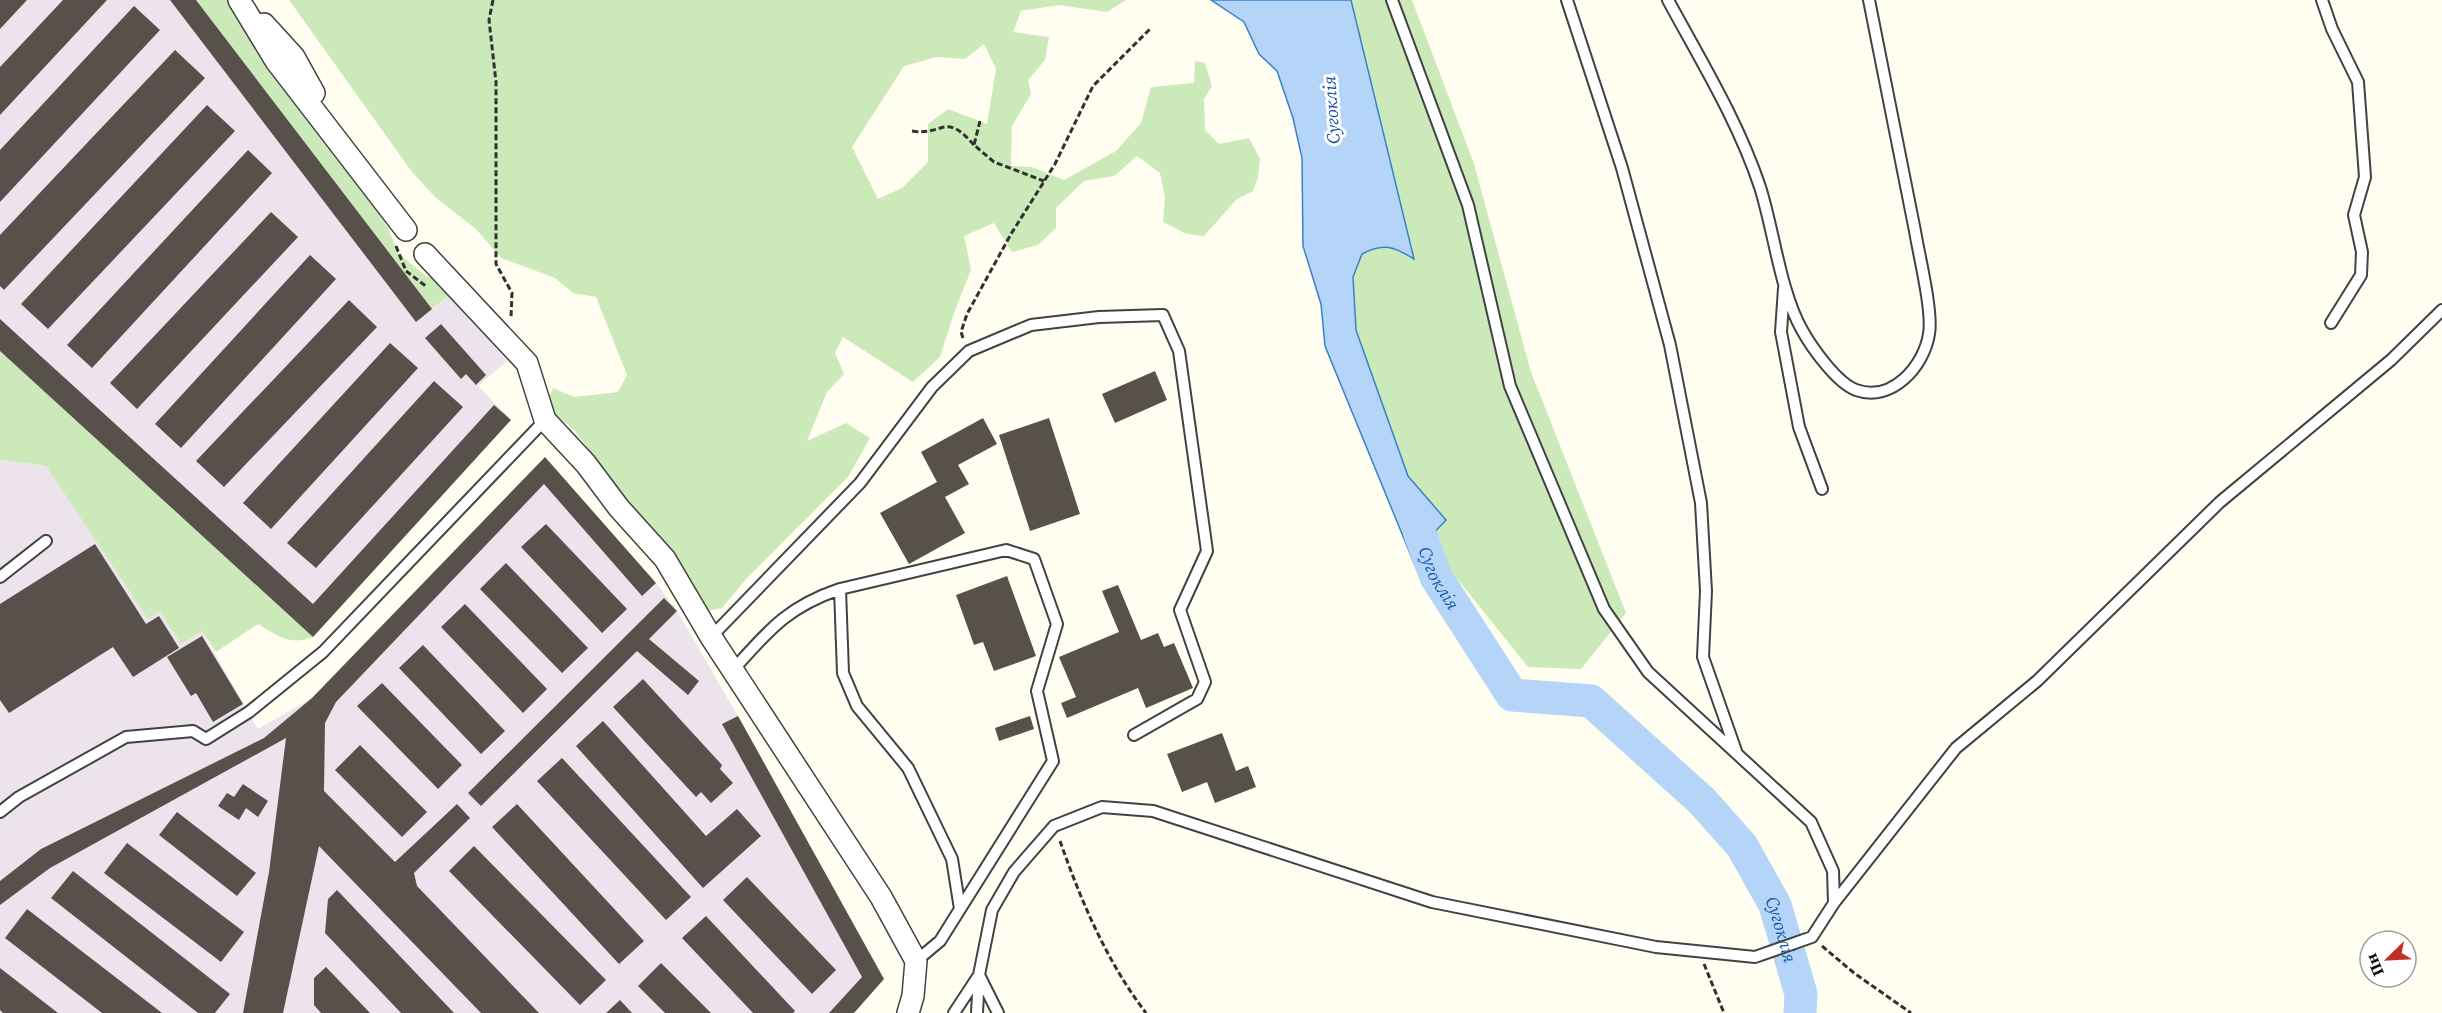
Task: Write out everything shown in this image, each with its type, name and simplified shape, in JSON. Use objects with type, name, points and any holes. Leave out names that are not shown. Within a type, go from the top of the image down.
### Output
[{"type":"street","points":[[239,0],[276,61],[406,230]]},
{"type":"street","points":[[244,0],[294,57],[350,156]]},
{"type":"street","points":[[425,254],[527,363],[545,420],[665,559],[711,637],[881,897],[916,961],[913,996],[908,1013]]},
{"type":"lane","points":[[1392,0],[1468,205],[1510,386],[1604,609],[1648,672],[1811,822],[1833,871],[1834,903]]},
{"type":"lane","points":[[1567,0],[1622,168],[1670,345],[1701,503],[1706,591],[1703,657],[1737,754]]},
{"type":"lane","points":[[1668,0],[1735,124],[1760,187],[1785,282],[1801,328],[1825,365],[1855,390],[1881,392],[1902,381],[1920,362],[1930,333],[1925,282],[1869,0]]},
{"type":"lane","points":[[2322,0],[2332,29],[2358,82],[2365,177],[2354,215],[2362,252],[2361,275],[2331,323]]},
{"type":"lane","points":[[1785,282],[1781,332],[1799,427],[1822,489]]},
{"type":"lane","points":[[977,1013],[979,975],[992,910],[1014,872],[1054,826],[1102,807],[1153,811],[1432,902],[1656,947],[1755,957],[1808,939],[1956,748],[2037,681],[2220,502],[2391,360],[2442,310]]},
{"type":"lane","points":[[711,637],[860,483],[932,387],[969,351],[1031,325],[1099,317],[1163,315],[1179,351],[1207,551],[1180,610],[1205,682],[1197,699],[1134,735]]},
{"type":"lane","points":[[0,812],[19,797],[126,737],[193,731],[206,739],[249,712],[323,652],[545,420]]},
{"type":"lane","points":[[0,577],[46,541]]},
{"type":"lane","points":[[733,670],[776,622],[818,597],[840,589],[1006,550],[1034,559],[1057,624],[1037,691],[1053,761],[940,941],[916,961]]},
{"type":"lane","points":[[840,589],[843,672],[857,706],[908,768],[952,859],[960,909]]},
{"type":"lane","points":[[954,1013],[979,975]]},
{"type":"lane","points":[[979,975],[998,1013]]},
{"type":"path","points":[[493,0],[489,20],[496,82],[496,264],[512,293],[513,326]]},
{"type":"path","points":[[969,351],[961,332],[967,314],[1011,234],[1044,181],[1093,87],[1150,29]]},
{"type":"path","points":[[974,145],[980,121]]},
{"type":"path","points":[[912,131],[922,133],[946,126],[960,128],[974,145],[994,162],[1044,181]]},
{"type":"path","points":[[1054,826],[1075,885],[1101,939],[1146,1013]]},
{"type":"path","points":[[1808,939],[1911,1013]]},
{"type":"path","points":[[1700,951],[1712,989],[1724,1013]]},
{"type":"shaded area","points":[[0,0],[196,0],[433,309],[452,293],[507,361],[478,386],[511,420],[313,637],[0,351]]},
{"type":"shaded area","points":[[545,457],[656,583],[677,611],[738,716],[884,979],[854,1013],[0,1013],[0,460],[46,466],[148,618],[159,611],[202,631],[258,729],[312,698]]},
{"type":"green space","points":[[196,0],[231,0],[356,176],[389,230],[398,253],[426,276],[438,280],[452,293],[432,309]]},
{"type":"green space","points":[[289,0],[1126,0],[1107,12],[1059,5],[1021,11],[1013,32],[1049,37],[1045,60],[1028,80],[1031,94],[1012,126],[1011,166],[1032,167],[1064,180],[1116,151],[1141,123],[1151,87],[1194,83],[1195,61],[1205,63],[1212,86],[1204,99],[1205,130],[1219,144],[1249,138],[1260,159],[1258,177],[1253,191],[1237,199],[1204,236],[1187,234],[1163,222],[1165,197],[1160,173],[1137,156],[1114,176],[1084,181],[1056,208],[1056,228],[1038,245],[1012,252],[994,223],[964,236],[971,270],[940,357],[913,382],[843,337],[835,353],[844,374],[827,392],[807,441],[846,423],[870,438],[848,477],[747,578],[722,608],[708,611],[684,570],[637,514],[574,430],[555,414],[549,398],[553,388],[574,397],[618,392],[627,375],[596,297],[573,293],[555,278],[501,258],[476,229],[436,198],[412,172]],"holes":[[[984,44],[996,69],[987,124],[948,109],[928,124],[928,162],[902,188],[878,199],[852,147],[904,66],[937,57],[965,59]]]},
{"type":"green space","points":[[1351,0],[1412,0],[1474,164],[1531,372],[1626,613],[1581,669],[1528,667],[1447,566],[1430,537],[1446,520],[1408,476],[1356,330],[1353,277],[1362,254],[1376,248],[1388,247],[1414,258]]},
{"type":"green space","points":[[0,351],[313,637],[305,640],[290,640],[258,624],[216,652],[202,631],[181,644],[160,611],[148,619],[46,466],[0,460]]},
{"type":"water","points":[[1211,0],[1351,0],[1414,259],[1389,247],[1376,248],[1362,254],[1353,277],[1356,330],[1408,476],[1446,520],[1430,537],[1447,566],[1436,577],[1416,568],[1325,346],[1321,304],[1303,246],[1302,158],[1293,118],[1277,71],[1259,54],[1244,22]]},
{"type":"building","points":[[0,0],[27,0],[0,29]]},
{"type":"building","points":[[63,0],[107,0],[0,115],[0,67]]},
{"type":"building","points":[[170,0],[196,0],[432,309],[416,322]]},
{"type":"building","points":[[134,6],[160,30],[0,202],[0,150]]},
{"type":"building","points":[[175,50],[205,78],[4,290],[0,286],[0,235]]},
{"type":"building","points":[[207,105],[235,131],[48,329],[21,304]]},
{"type":"building","points":[[248,150],[272,173],[92,368],[67,345]]},
{"type":"building","points":[[271,212],[298,237],[137,409],[110,383]]},
{"type":"building","points":[[310,255],[336,279],[181,448],[155,424]]},
{"type":"building","points":[[349,300],[377,327],[224,487],[196,461]]},
{"type":"building","points":[[0,319],[313,604],[494,405],[511,420],[313,637],[0,351]]},
{"type":"building","points":[[441,324],[486,375],[476,385],[466,374],[461,379],[425,338]]},
{"type":"building","points":[[390,343],[418,368],[271,529],[243,503]]},
{"type":"building","points":[[1155,371],[1167,400],[1115,423],[1102,394]]},
{"type":"building","points":[[434,381],[463,407],[316,568],[287,543]]},
{"type":"building","points":[[983,418],[997,444],[958,465],[969,484],[945,497],[965,533],[909,564],[880,513],[937,482],[921,452]]},
{"type":"building","points":[[1049,418],[1080,514],[1030,531],[999,435]]},
{"type":"building","points":[[545,457],[656,583],[642,596],[544,484],[336,702],[325,723],[324,791],[395,862],[457,804],[470,818],[414,873],[417,886],[539,1013],[481,1013],[319,846],[283,1013],[243,1013],[269,872],[286,738],[50,868],[0,905],[0,881],[41,849],[264,738],[312,698]]},
{"type":"building","points":[[546,524],[627,609],[602,633],[521,547]]},
{"type":"building","points":[[95,544],[146,624],[159,616],[179,648],[133,677],[113,647],[9,713],[0,700],[0,604]]},
{"type":"building","points":[[506,563],[588,648],[562,673],[480,589]]},
{"type":"building","points":[[1007,576],[1036,656],[994,671],[983,642],[974,645],[956,595]]},
{"type":"building","points":[[1118,585],[1141,640],[1158,633],[1164,647],[1174,643],[1193,688],[1146,708],[1138,688],[1067,718],[1061,703],[1076,697],[1059,657],[1119,632],[1102,591]]},
{"type":"building","points":[[664,598],[677,611],[649,639],[699,681],[688,695],[637,651],[481,806],[468,793]]},
{"type":"building","points":[[465,604],[547,689],[523,713],[441,627]]},
{"type":"building","points":[[202,636],[243,704],[213,722],[196,693],[191,696],[167,657]]},
{"type":"building","points":[[423,645],[505,731],[481,754],[399,668]]},
{"type":"building","points":[[643,679],[722,765],[720,769],[733,783],[711,803],[701,792],[696,797],[613,707]]},
{"type":"building","points":[[382,683],[462,765],[438,789],[357,706]]},
{"type":"building","points":[[738,716],[884,979],[854,1013],[829,1013],[862,977],[722,724]]},
{"type":"building","points":[[1030,716],[1034,729],[999,741],[995,728]]},
{"type":"building","points":[[603,721],[706,836],[737,809],[761,836],[703,888],[576,746]]},
{"type":"building","points":[[1222,733],[1236,771],[1248,766],[1256,787],[1215,803],[1207,782],[1182,792],[1167,754]]},
{"type":"building","points":[[360,745],[427,812],[402,837],[335,770]]},
{"type":"building","points":[[562,758],[691,897],[666,920],[537,781]]},
{"type":"building","points":[[243,784],[268,801],[258,817],[246,808],[239,820],[218,806],[227,793],[234,797]]},
{"type":"building","points":[[517,804],[644,941],[619,964],[492,827]]},
{"type":"building","points":[[177,812],[256,873],[237,896],[159,835]]},
{"type":"building","points":[[127,843],[244,932],[221,962],[104,873]]},
{"type":"building","points":[[474,846],[606,980],[580,1005],[449,871]]},
{"type":"building","points":[[73,871],[230,994],[215,1013],[198,1013],[51,898]]},
{"type":"building","points":[[747,877],[836,970],[812,994],[723,900]]},
{"type":"building","points":[[337,890],[454,1013],[401,1013],[325,933],[328,899]]},
{"type":"building","points":[[27,909],[162,1013],[102,1013],[5,938]]},
{"type":"building","points":[[706,916],[795,1011],[793,1013],[753,1013],[682,938]]},
{"type":"building","points":[[661,963],[711,1013],[665,1013],[638,986]]},
{"type":"building","points":[[326,967],[370,1013],[321,1013],[314,1005],[314,978]]},
{"type":"building","points":[[0,968],[58,1013],[3,1013],[0,1010]]},
{"type":"building","points":[[620,1000],[632,1013],[606,1013]]},
{"type":"waterway","name":"Сугоклія","points":[[1420,534],[1436,577],[1512,695],[1591,701],[1702,801],[1742,846],[1775,905],[1801,994],[1800,1013]]}]
